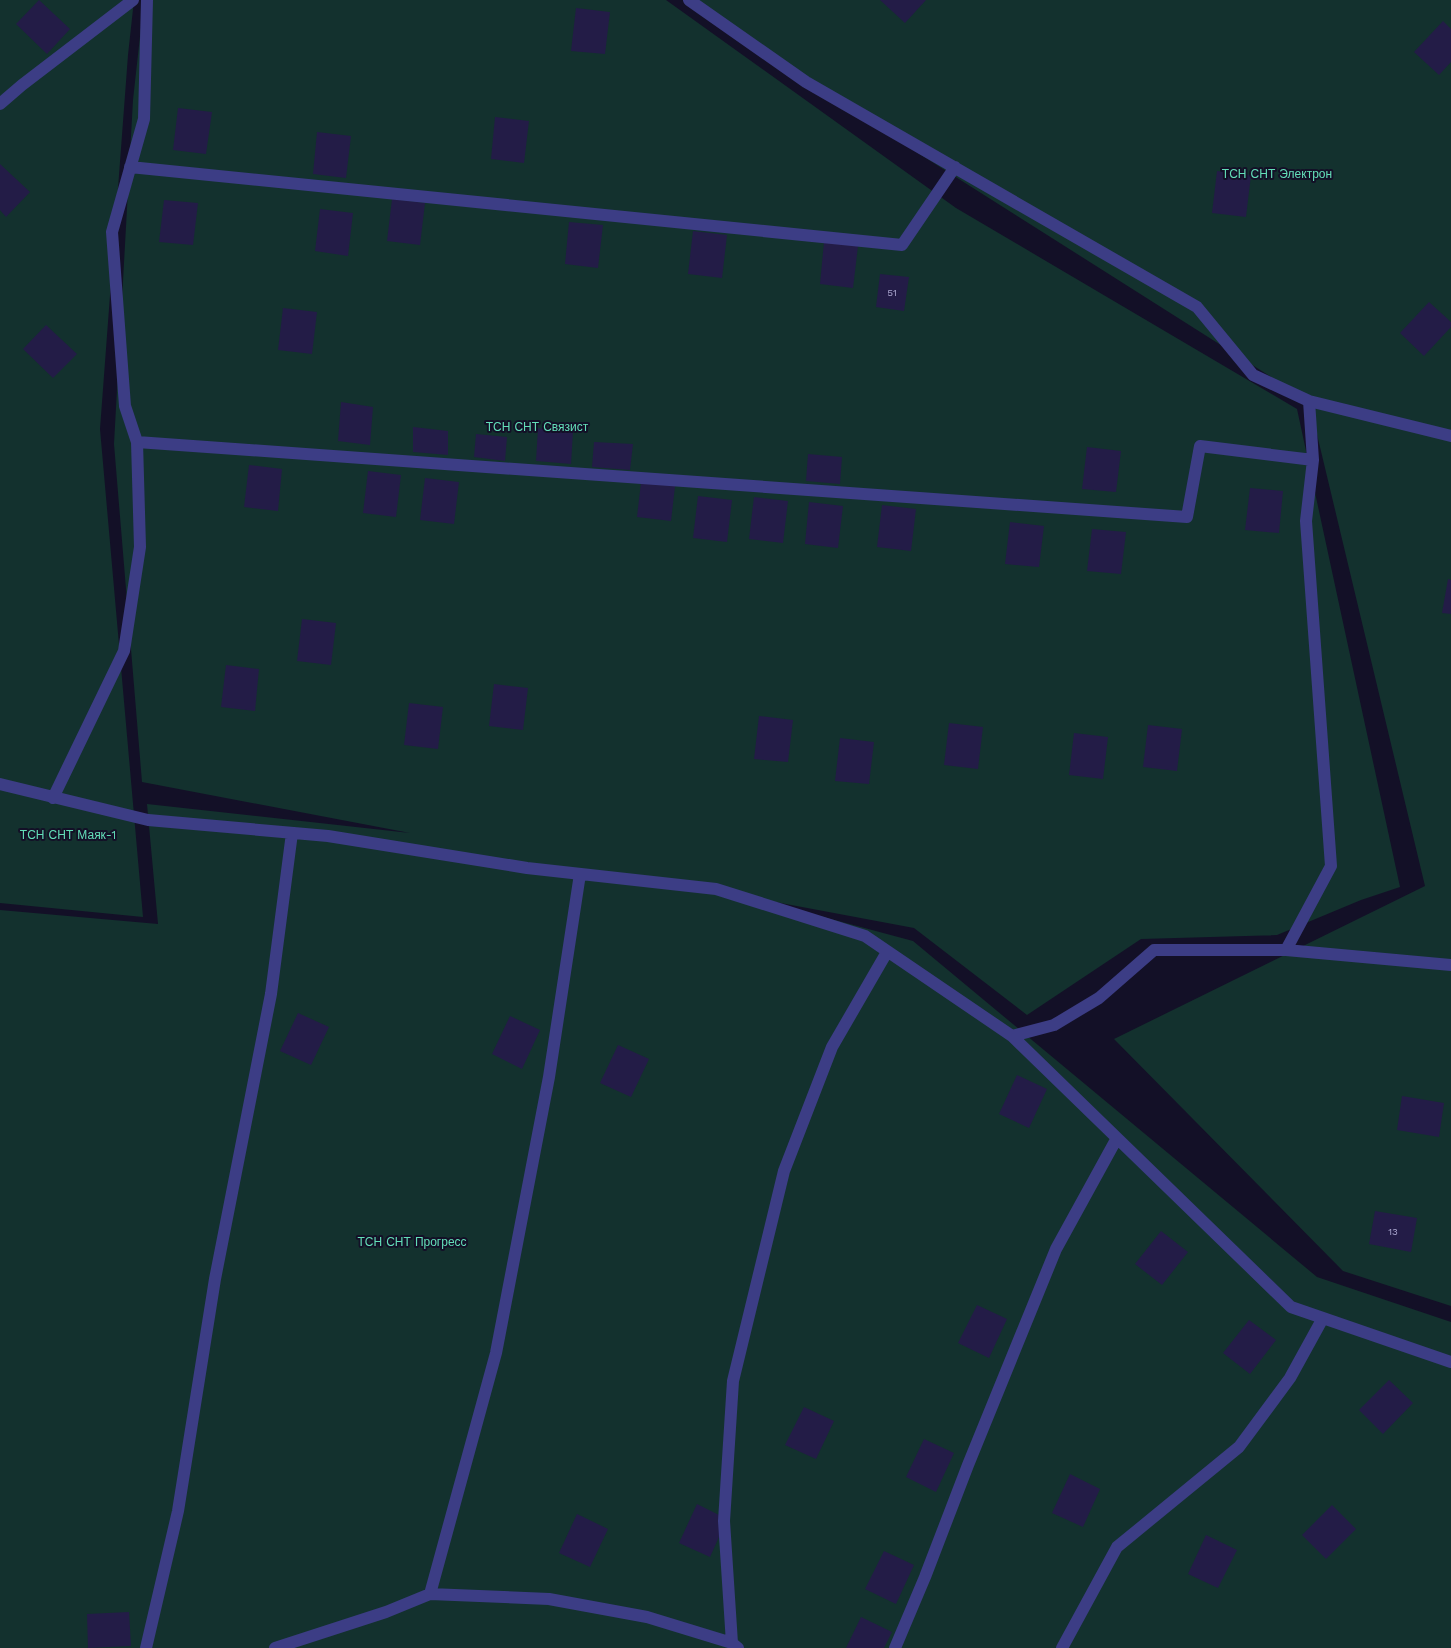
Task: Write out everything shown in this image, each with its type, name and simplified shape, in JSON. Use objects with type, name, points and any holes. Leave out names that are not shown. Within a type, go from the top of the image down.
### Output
[{"type":"lane","points":[[0,104],[133,0]]},
{"type":"lane","points":[[53,798],[124,651],[140,547],[137,442],[125,406],[112,232],[144,119],[147,0]]},
{"type":"lane","points":[[689,0],[806,82],[1197,307],[1253,375],[1309,401],[1451,436]]},
{"type":"lane","points":[[130,167],[902,245],[955,167]]},
{"type":"lane","points":[[1286,950],[1331,866],[1306,521],[1313,460],[1309,401]]},
{"type":"lane","points":[[137,442],[1187,517],[1200,446],[1313,460]]},
{"type":"lane","points":[[0,784],[148,820],[328,836],[527,868],[716,889],[865,936],[1012,1036],[1291,1307],[1451,1362]]},
{"type":"lane","points":[[146,1648],[178,1511],[214,1278],[271,994],[292,833]]},
{"type":"lane","points":[[430,1594],[496,1353],[549,1077],[580,874]]},
{"type":"lane","points":[[1012,1036],[1054,1025],[1099,998],[1154,950],[1286,950],[1451,965]]},
{"type":"lane","points":[[275,1648],[386,1612],[430,1594],[549,1599],[647,1617],[735,1645],[724,1521],[733,1381],[784,1171],[832,1047],[887,952]]},
{"type":"lane","points":[[895,1648],[1056,1249],[1117,1138]]},
{"type":"lane","points":[[1062,1648],[1117,1547],[1239,1447],[1290,1378],[1323,1318]]},
{"type":"green space","name":"ТСН СНТ Маяк-1","points":[[0,0],[134,0],[128,55],[100,429],[143,917],[0,903]]},
{"type":"green space","points":[[144,0],[666,0],[956,208],[1297,409],[1400,887],[1361,900],[1277,935],[1141,939],[1027,1015],[914,928],[749,897],[913,941],[1317,1277],[1451,1322],[1451,1648],[0,1648],[0,910],[158,924],[147,804],[410,833],[142,782],[114,444],[133,100]]},
{"type":"green space","name":"ТСН СНТ Электрон","points":[[691,0],[1451,0],[1451,1306],[1343,1271],[1114,1039],[1425,886],[1309,401],[806,82]]},
{"type":"building","points":[[39,0],[70,29],[47,54],[16,24]]},
{"type":"building","points":[[880,0],[926,0],[905,23]]},
{"type":"building","points":[[576,8],[610,12],[605,54],[571,51]]},
{"type":"building","points":[[1443,21],[1451,29],[1451,62],[1439,75],[1414,52]]},
{"type":"building","points":[[178,108],[212,112],[206,154],[173,150]]},
{"type":"building","points":[[495,117],[529,121],[524,163],[491,159]]},
{"type":"building","points":[[317,132],[351,136],[346,178],[313,174]]},
{"type":"building","points":[[0,164],[30,192],[6,217],[0,210]]},
{"type":"building","points":[[1217,171],[1251,175],[1246,217],[1212,213]]},
{"type":"building","points":[[392,199],[425,203],[420,245],[387,241]]},
{"type":"building","points":[[164,200],[198,203],[193,245],[159,242]]},
{"type":"building","points":[[320,209],[353,213],[348,256],[315,251]]},
{"type":"building","points":[[569,222],[603,225],[598,268],[565,264]]},
{"type":"building","points":[[693,231],[727,235],[722,278],[688,274]]},
{"type":"building","points":[[824,242],[858,246],[853,288],[820,284]]},
{"type":"building","points":[[880,274],[909,277],[904,311],[876,307]]},
{"type":"building","points":[[1429,302],[1451,322],[1451,327],[1424,356],[1400,333]]},
{"type":"building","points":[[283,308],[317,312],[312,354],[278,350]]},
{"type":"building","points":[[46,325],[77,354],[53,378],[23,349]]},
{"type":"building","points":[[341,402],[373,407],[370,445],[338,441]]},
{"type":"building","points":[[413,427],[448,431],[448,455],[413,452]]},
{"type":"building","points":[[538,428],[573,431],[571,464],[536,461]]},
{"type":"building","points":[[476,434],[507,437],[505,461],[474,457]]},
{"type":"building","points":[[594,442],[633,444],[630,470],[592,467]]},
{"type":"building","points":[[1087,447],[1121,451],[1116,492],[1082,489]]},
{"type":"building","points":[[808,454],[842,457],[840,484],[806,481]]},
{"type":"building","points":[[249,465],[282,469],[278,511],[244,507]]},
{"type":"building","points":[[368,471],[401,475],[396,517],[363,513]]},
{"type":"building","points":[[642,474],[676,478],[671,521],[637,517]]},
{"type":"building","points":[[425,478],[459,482],[454,524],[420,520]]},
{"type":"building","points":[[1250,488],[1283,491],[1279,533],[1245,530]]},
{"type":"building","points":[[698,496],[732,500],[727,542],[693,538]]},
{"type":"building","points":[[754,497],[788,501],[783,543],[749,539]]},
{"type":"building","points":[[809,502],[843,506],[838,548],[805,544]]},
{"type":"building","points":[[882,505],[916,509],[911,551],[877,547]]},
{"type":"building","points":[[1010,522],[1044,526],[1039,567],[1005,564]]},
{"type":"building","points":[[1092,529],[1126,532],[1121,574],[1087,571]]},
{"type":"building","points":[[1448,579],[1451,580],[1451,614],[1442,613]]},
{"type":"building","points":[[302,619],[336,623],[331,665],[297,661]]},
{"type":"building","points":[[226,665],[259,669],[255,711],[221,707]]},
{"type":"building","points":[[494,684],[528,688],[523,730],[489,726]]},
{"type":"building","points":[[409,703],[443,707],[438,749],[404,745]]},
{"type":"building","points":[[759,716],[793,720],[788,762],[754,759]]},
{"type":"building","points":[[949,723],[983,727],[978,769],[944,765]]},
{"type":"building","points":[[1148,725],[1182,729],[1177,771],[1143,767]]},
{"type":"building","points":[[1074,733],[1108,737],[1103,779],[1069,775]]},
{"type":"building","points":[[840,738],[874,742],[869,784],[835,781]]},
{"type":"building","points":[[298,1013],[329,1027],[311,1065],[280,1051]]},
{"type":"building","points":[[510,1016],[540,1030],[522,1069],[492,1054]]},
{"type":"building","points":[[618,1045],[649,1059],[631,1097],[600,1083]]},
{"type":"building","points":[[1017,1075],[1047,1089],[1029,1128],[999,1114]]},
{"type":"building","points":[[1402,1096],[1444,1103],[1439,1137],[1397,1130]]},
{"type":"building","points":[[1375,1211],[1417,1218],[1411,1252],[1369,1244]]},
{"type":"building","points":[[1161,1231],[1188,1252],[1162,1285],[1135,1264]]},
{"type":"building","points":[[977,1305],[1007,1319],[989,1358],[958,1343]]},
{"type":"building","points":[[1249,1320],[1276,1340],[1250,1374],[1223,1353]]},
{"type":"building","points":[[1389,1380],[1413,1403],[1383,1434],[1359,1410]]},
{"type":"building","points":[[804,1407],[834,1421],[816,1459],[785,1445]]},
{"type":"building","points":[[924,1439],[954,1453],[936,1492],[906,1477]]},
{"type":"building","points":[[1070,1474],[1100,1489],[1083,1527],[1052,1513]]},
{"type":"building","points":[[697,1504],[727,1519],[710,1557],[679,1543]]},
{"type":"building","points":[[1332,1505],[1356,1529],[1326,1559],[1302,1535]]},
{"type":"building","points":[[577,1514],[608,1529],[590,1567],[559,1553]]},
{"type":"building","points":[[1206,1535],[1237,1550],[1218,1588],[1188,1574]]},
{"type":"building","points":[[884,1551],[914,1565],[896,1604],[865,1589]]},
{"type":"building","points":[[129,1612],[131,1646],[88,1648],[87,1614]]},
{"type":"building","points":[[861,1617],[892,1632],[884,1648],[846,1648]]},
{"type":"park label","name":"ТСН СНТ Связист","points":[[537,427]]},
{"type":"park label","name":"ТСН СНТ Прогресс","points":[[412,1242]]}]
